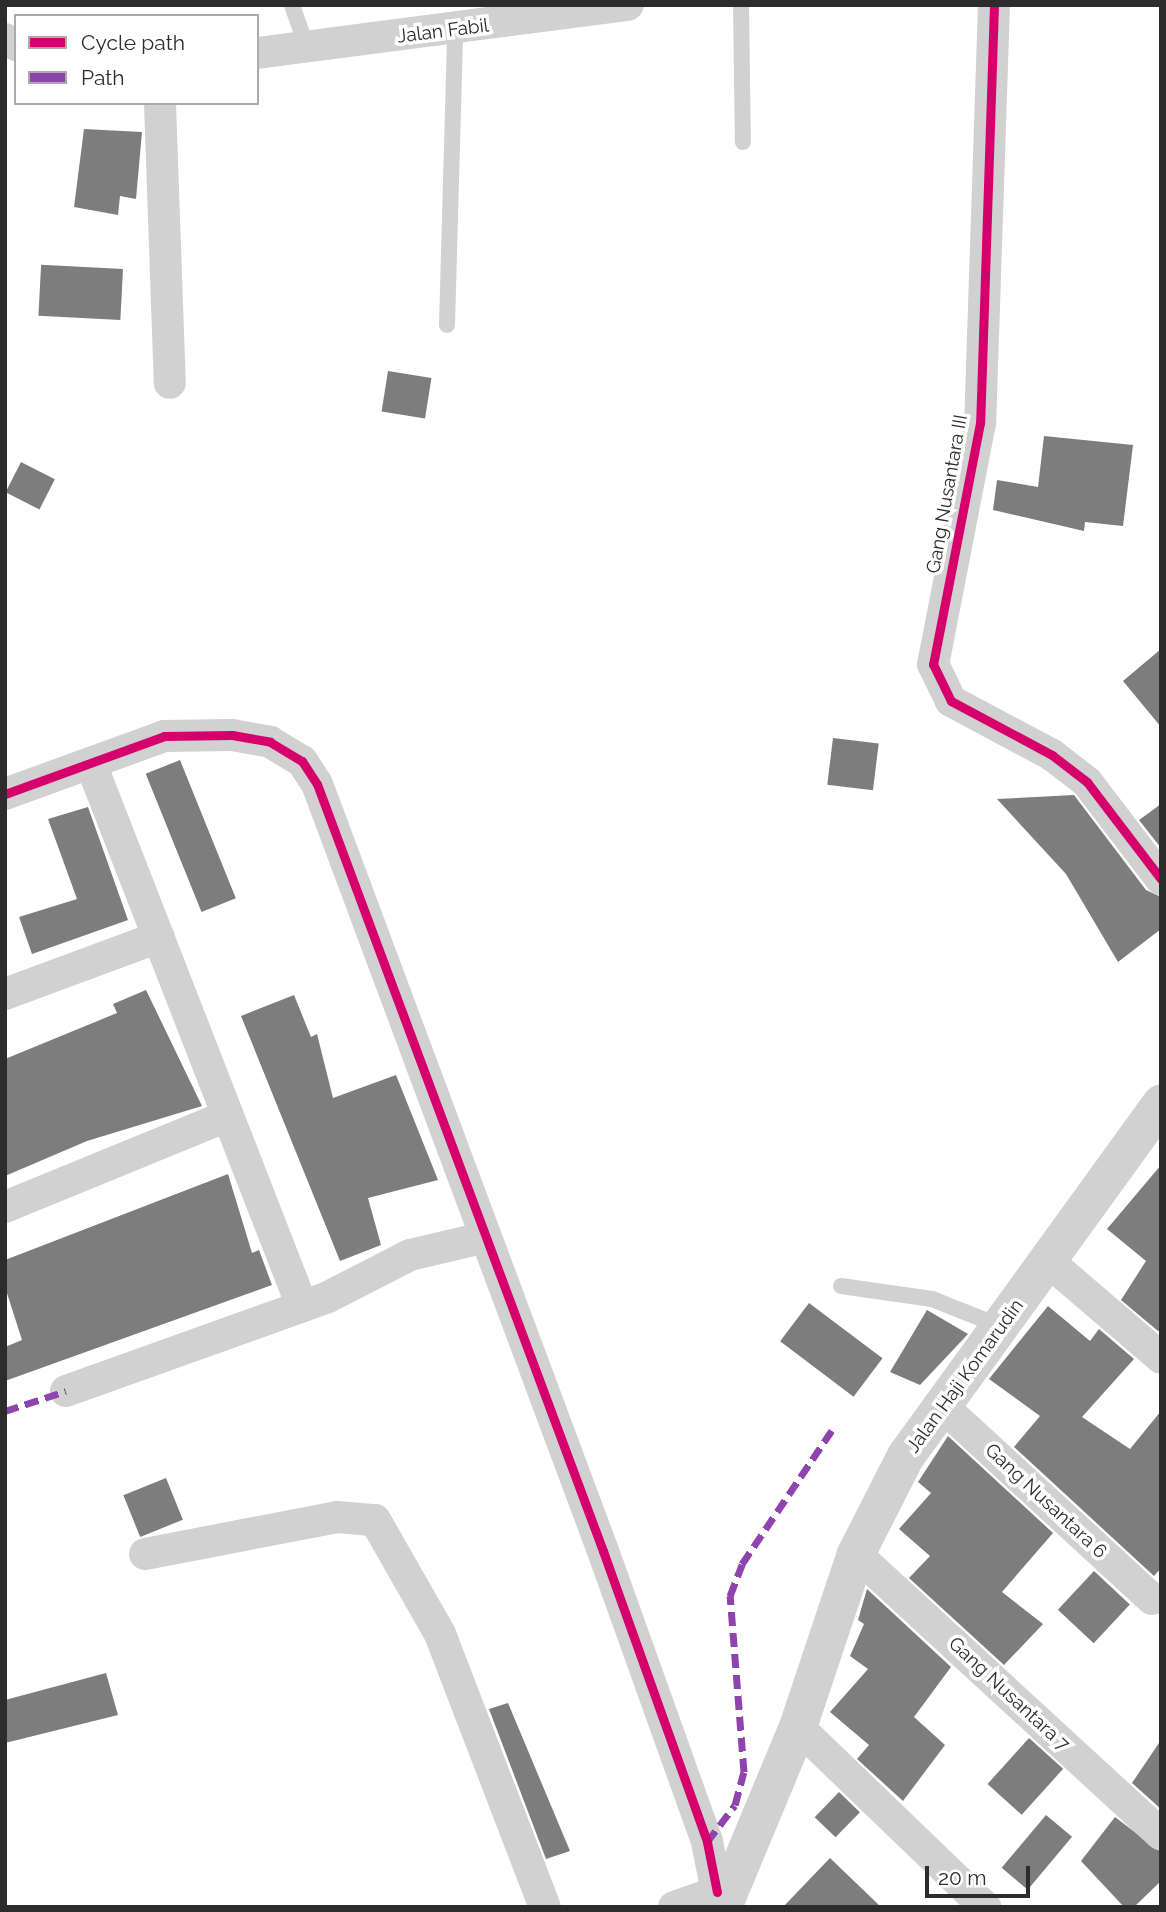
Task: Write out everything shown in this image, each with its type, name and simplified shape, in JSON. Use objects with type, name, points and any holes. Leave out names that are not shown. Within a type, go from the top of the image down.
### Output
[{"type":"street","name":"Jalan Fabil","points":[[259,53],[455,31],[628,5]]},
{"type":"street","name":"Gang Nusantara III","points":[[994,5],[980,423],[933,664],[951,701],[1052,755],[1087,782],[1161,879]]},
{"type":"street","points":[[160,105],[170,383]]},
{"type":"street","points":[[5,794],[164,736],[232,735],[270,742],[302,761],[370,916],[482,1238],[603,1551],[707,1842],[720,1902],[674,1907]]},
{"type":"street","points":[[91,764],[302,1306]]},
{"type":"street","points":[[5,994],[159,937]]},
{"type":"street","name":"Jalan Haji Komarudin","points":[[720,1902],[799,1727],[856,1554],[940,1404],[1158,1111]]},
{"type":"street","points":[[5,1207],[227,1116]]},
{"type":"street","points":[[66,1391],[302,1306],[410,1255],[482,1238]]},
{"type":"street","points":[[1048,1261],[1161,1358]]},
{"type":"street","name":"Gang Nusantara 6","points":[[940,1404],[1152,1599]]},
{"type":"street","points":[[145,1554],[337,1517],[375,1520],[440,1634],[545,1907]]},
{"type":"street","name":"Gang Nusantara 7","points":[[856,1554],[1161,1834]]},
{"type":"street","points":[[799,1727],[985,1907]]},
{"type":"lane","points":[[292,5],[307,48]]},
{"type":"lane","points":[[741,5],[743,142]]},
{"type":"lane","points":[[447,325],[455,31]]},
{"type":"lane","points":[[841,1286],[932,1299],[1000,1326]]},
{"type":"building","points":[[84,129],[142,132],[136,199],[120,196],[118,215],[74,207]]},
{"type":"building","points":[[41,265],[123,269],[120,320],[38,316]]},
{"type":"building","points":[[388,371],[431,378],[425,418],[382,411]]},
{"type":"building","points":[[1044,436],[1133,445],[1123,526],[1085,522],[1084,531],[993,510],[997,480],[1038,487]]},
{"type":"building","points":[[21,462],[55,479],[39,510],[6,492]]},
{"type":"building","points":[[1161,649],[1161,727],[1123,681]]},
{"type":"building","points":[[833,738],[879,744],[873,790],[827,785]]},
{"type":"building","points":[[180,760],[236,898],[202,912],[146,774]]},
{"type":"building","points":[[1074,795],[1146,890],[1161,897],[1161,929],[1118,962],[1066,874],[997,799]]},
{"type":"building","points":[[1161,804],[1161,848],[1139,820]]},
{"type":"building","points":[[88,807],[128,920],[32,954],[19,917],[77,899],[48,819]]},
{"type":"building","points":[[146,990],[202,1106],[87,1141],[5,1176],[5,1059],[117,1013],[113,1004]]},
{"type":"building","points":[[294,995],[311,1037],[317,1034],[333,1098],[396,1075],[438,1180],[368,1198],[381,1245],[340,1261],[241,1016]]},
{"type":"building","points":[[1161,1165],[1161,1329],[1158,1331],[1121,1300],[1146,1261],[1107,1229]]},
{"type":"building","points":[[228,1174],[252,1253],[259,1250],[272,1285],[5,1381],[5,1347],[22,1340],[5,1287],[5,1260]]},
{"type":"building","points":[[809,1303],[882,1358],[854,1397],[780,1341]]},
{"type":"building","points":[[1048,1306],[1090,1341],[1099,1329],[1134,1359],[1082,1417],[1130,1449],[1161,1411],[1161,1568],[1154,1576],[1014,1447],[1040,1416],[989,1379]]},
{"type":"building","points":[[927,1310],[968,1334],[920,1385],[890,1372]]},
{"type":"building","points":[[948,1436],[1053,1533],[1002,1592],[1043,1624],[1004,1665],[909,1578],[930,1556],[899,1529],[931,1493],[918,1482]]},
{"type":"building","points":[[166,1478],[183,1520],[140,1537],[123,1495]]},
{"type":"building","points":[[1094,1571],[1130,1604],[1094,1643],[1058,1610]]},
{"type":"building","points":[[867,1589],[951,1667],[914,1717],[945,1745],[903,1801],[857,1759],[869,1745],[830,1712],[868,1669],[850,1656],[864,1624],[858,1620]]},
{"type":"building","points":[[106,1673],[118,1715],[5,1743],[5,1700]]},
{"type":"building","points":[[508,1703],[570,1851],[546,1859],[489,1709]]},
{"type":"building","points":[[1029,1738],[1063,1769],[1022,1815],[988,1784]]},
{"type":"building","points":[[1161,1740],[1161,1809],[1132,1783]]},
{"type":"building","points":[[839,1792],[860,1812],[836,1837],[815,1817]]},
{"type":"building","points":[[1046,1815],[1072,1837],[1028,1890],[1002,1868]]},
{"type":"building","points":[[1115,1817],[1161,1852],[1161,1881],[1134,1907],[1124,1907],[1081,1861]]},
{"type":"building","points":[[830,1858],[881,1907],[783,1907]]},
{"type":"marked path","points":[[5,1411],[66,1391]]},
{"type":"marked path","points":[[707,1842],[735,1805],[744,1772],[730,1596],[742,1564],[832,1430]]},
{"type":"cycle path","points":[[994,5],[980,423],[933,664],[951,701],[1052,755],[1087,782],[1161,879]]},
{"type":"cycle path","points":[[5,794],[164,736],[232,735],[270,742],[302,761],[317,784],[603,1551],[707,1842],[717,1892]]}]
